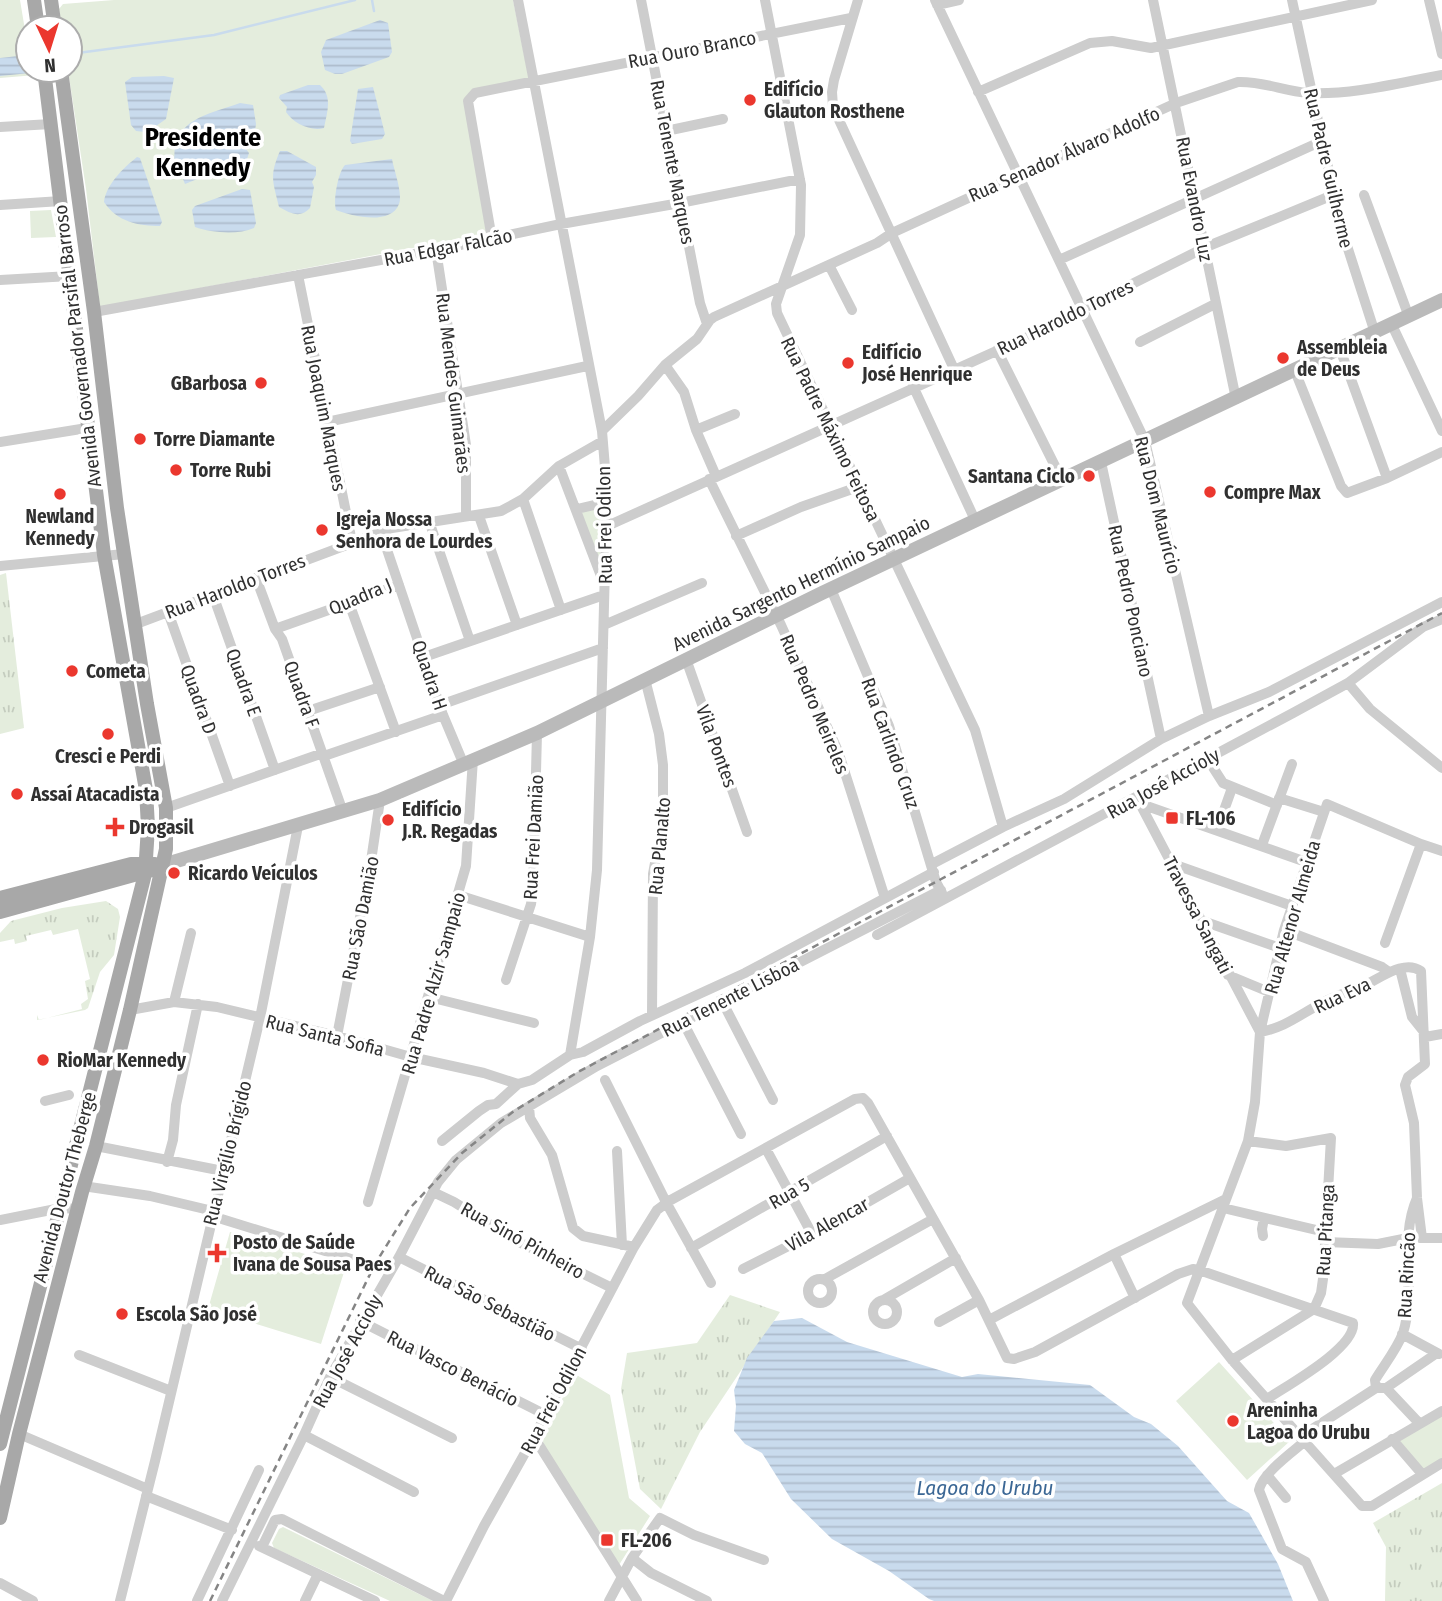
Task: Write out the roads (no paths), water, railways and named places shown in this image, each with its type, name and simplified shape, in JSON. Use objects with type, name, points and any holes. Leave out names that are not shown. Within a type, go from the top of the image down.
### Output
[{"type":"main road","name":"Avenida Governador Parsifal Barroso","points":[[46,84],[104,555],[146,790],[146,868]]},
{"type":"main road","name":"Avenida Governador Parsifal Barroso","points":[[63,84],[94,312],[109,453],[147,704],[166,808],[163,865]]},
{"type":"main road","points":[[62,206],[70,231],[78,300],[84,310],[94,312]]},
{"type":"main road","name":"Avenida Sargento Hermínio Sampaio","points":[[0,912],[380,800],[537,733],[895,558],[1442,300]]},
{"type":"main road","name":"Avenida Sargento Hermínio Sampaio","points":[[0,898],[131,864],[146,868]]},
{"type":"main road","name":"Avenida Doutor Theberge","points":[[0,1518],[18,1437],[130,1010],[163,865]]},
{"type":"main road","name":"Avenida Doutor Theberge","points":[[1,1440],[146,868]]},
{"type":"main road","points":[[69,892],[124,888],[133,898],[136,909]]},
{"type":"main road","points":[[91,1090],[102,1088],[109,1094]]},
{"type":"main road","points":[[1,1440],[18,1437]]},
{"type":"street","points":[[34,1],[62,0]]},
{"type":"street","name":"Rua Frei Odilon","points":[[518,0],[601,436],[607,502],[597,870],[590,937],[570,1055]]},
{"type":"street","name":"Rua Tenente Marques","points":[[641,0],[700,303],[707,324]]},
{"type":"street","name":"Rua Padre Máximo Feitosa","points":[[765,0],[800,179],[800,235],[776,304],[777,313],[975,730],[1003,827]]},
{"type":"street","points":[[858,0],[831,92],[833,107],[954,369]]},
{"type":"street","points":[[936,2],[959,0]]},
{"type":"street","name":"Rua Evandro Luz","points":[[1153,0],[1236,399]]},
{"type":"street","name":"Rua Padre Guilherme","points":[[1292,0],[1333,195],[1375,333]]},
{"type":"street","points":[[978,92],[1090,43],[1112,41],[1151,48],[1372,0]]},
{"type":"street","points":[[1429,0],[1442,54]]},
{"type":"street","name":"Rua Dom Maurício","points":[[936,2],[1145,441],[1209,716]]},
{"type":"street","name":"Rua Ouro Branco","points":[[492,239],[468,101],[475,93],[851,18]]},
{"type":"street","name":"Rua Senador Álvaro Adolfo","points":[[665,365],[697,340],[714,317],[1176,103],[1238,82],[1311,93],[1355,90],[1442,75]]},
{"type":"street","points":[[666,131],[723,119]]},
{"type":"street","points":[[0,127],[51,124]]},
{"type":"street","points":[[1059,260],[1322,141]]},
{"type":"street","name":"Rua Edgar Falcão","points":[[94,312],[436,250],[800,179]]},
{"type":"street","name":"Rua Haroldo Torres","points":[[605,527],[913,386],[1072,317],[1082,309],[1206,247],[1333,195]]},
{"type":"street","points":[[1364,195],[1409,317]]},
{"type":"street","points":[[0,205],[62,206]]},
{"type":"street","name":"Rua Mendes Guimarães","points":[[436,250],[466,445],[466,515]]},
{"type":"street","points":[[829,265],[852,310]]},
{"type":"street","name":"Rua Joaquim Marques","points":[[298,275],[352,542]]},
{"type":"street","points":[[0,280],[70,276]]},
{"type":"street","points":[[1140,342],[1215,304]]},
{"type":"street","points":[[1392,324],[1442,431]]},
{"type":"street","points":[[1340,349],[1387,478]]},
{"type":"street","points":[[997,350],[1062,480]]},
{"type":"street","name":"Rua Haroldo Torres","points":[[136,624],[392,528],[501,511],[523,499],[559,466],[601,436],[665,365]]},
{"type":"street","name":"Rua Pedro Meireles","points":[[665,365],[684,392],[736,536],[776,615],[838,751],[885,898]]},
{"type":"street","points":[[327,422],[587,366]]},
{"type":"street","points":[[1295,371],[1341,486],[1347,493],[1442,452]]},
{"type":"street","points":[[913,386],[975,520]]},
{"type":"street","points":[[696,430],[735,414]]},
{"type":"street","points":[[0,442],[87,428]]},
{"type":"street","name":"Rua Pedro Ponciano","points":[[1101,462],[1161,740]]},
{"type":"street","points":[[559,466],[604,583]]},
{"type":"street","points":[[736,536],[801,507],[858,487]]},
{"type":"street","points":[[523,499],[561,610]]},
{"type":"street","points":[[577,509],[607,502]]},
{"type":"street","points":[[479,516],[517,625]]},
{"type":"street","points":[[429,521],[470,641]]},
{"type":"street","name":"Quadra J","points":[[275,629],[399,585],[382,533]]},
{"type":"street","points":[[0,566],[124,554]]},
{"type":"street","name":"Quadra F","points":[[256,578],[275,629],[282,639],[343,811]]},
{"type":"street","points":[[604,625],[702,583]]},
{"type":"street","name":"Quadra H","points":[[399,585],[442,710],[469,762]]},
{"type":"street","name":"Rua Carlindo Cruz","points":[[831,589],[889,726],[936,882],[946,900]]},
{"type":"street","name":"Quadra E","points":[[213,595],[275,770]]},
{"type":"street","points":[[424,657],[604,595]]},
{"type":"street","name":"Rua José Accioly","points":[[442,1141],[488,1105],[496,1104],[518,1084],[532,1080],[570,1055],[583,1052],[652,1015],[745,973],[885,898],[1003,827],[1064,799],[1161,740],[1209,716],[1269,692],[1442,602]]},
{"type":"street","points":[[349,603],[396,732]]},
{"type":"street","name":"Quadra D","points":[[167,612],[230,786]]},
{"type":"street","name":"Rua José Accioly","points":[[877,935],[1139,801],[1207,758],[1348,683],[1423,627],[1439,623]]},
{"type":"street","points":[[166,808],[396,732],[442,710],[603,648]]},
{"type":"street","name":"Vila Pontes","points":[[686,659],[747,832]]},
{"type":"street","name":"Rua Planalto","points":[[645,680],[659,734],[663,765],[663,819],[653,874],[652,1015]]},
{"type":"street","points":[[1348,683],[1370,709],[1442,768]]},
{"type":"street","points":[[308,711],[380,687]]},
{"type":"street","name":"Rua Frei Damião","points":[[506,980],[533,890],[537,733]]},
{"type":"street","points":[[1207,758],[1223,783],[1232,788],[1278,802],[1326,808],[1442,851]]},
{"type":"street","name":"Rua Padre Alzir Sampaio","points":[[368,1202],[466,866],[469,762]]},
{"type":"street","points":[[1262,845],[1292,764]]},
{"type":"street","points":[[1217,830],[1232,788]]},
{"type":"street","name":"Rua São Damião","points":[[337,1036],[380,800]]},
{"type":"street","points":[[1139,801],[1306,862]]},
{"type":"street","name":"Travessa Sangati","points":[[1139,801],[1260,1032]]},
{"type":"street","name":"Rua Altenor Almeida","points":[[1232,1360],[1187,1303],[1248,1141],[1255,1102],[1260,1032],[1269,992],[1284,930],[1326,808]]},
{"type":"street","name":"Rua Virgílio Brígido","points":[[120,1601],[260,1018],[298,826]]},
{"type":"street","points":[[1385,943],[1421,844]]},
{"type":"street","points":[[1170,863],[1292,905]]},
{"type":"street","name":"Rua Tenente Lisboa","points":[[433,1192],[456,1160],[501,1123],[525,1112],[597,1066],[941,890]]},
{"type":"street","points":[[458,895],[590,937]]},
{"type":"street","points":[[1200,920],[1280,948]]},
{"type":"street","points":[[1284,930],[1389,972]]},
{"type":"street","points":[[174,1002],[191,933]]},
{"type":"street","name":"Rua Rincão","points":[[1400,969],[1415,968],[1421,971],[1425,1064],[1408,1077],[1405,1085],[1414,1123],[1417,1198],[1422,1238]]},
{"type":"street","points":[[1400,969],[1412,1017],[1424,1035],[1442,1034]]},
{"type":"street","name":"Rua Eva","points":[[1260,1032],[1297,1019],[1328,999],[1400,969]]},
{"type":"street","points":[[1228,975],[1269,992]]},
{"type":"street","points":[[429,997],[534,1023]]},
{"type":"street","points":[[722,1001],[773,1100]]},
{"type":"street","name":"Rua Santa Sofia","points":[[130,1010],[174,1002],[198,1004],[337,1036],[518,1084]]},
{"type":"street","points":[[167,1162],[173,1140],[176,1105],[198,1004]]},
{"type":"street","points":[[683,1022],[741,1134]]},
{"type":"street","points":[[605,1080],[711,1283]]},
{"type":"street","points":[[45,1101],[69,1095]]},
{"type":"street","name":"Rua Frei Odilon","points":[[445,1601],[582,1349],[634,1247],[657,1210],[855,1099],[863,1098],[868,1103],[979,1300],[1007,1358],[1014,1359],[1035,1352],[1178,1274],[1193,1269],[1199,1270]]},
{"type":"street","points":[[525,1112],[552,1155],[573,1228],[583,1236],[634,1247]]},
{"type":"street","name":"Rua 5","points":[[691,1248],[887,1136]]},
{"type":"street","name":"Rua Pitanga","points":[[1248,1141],[1286,1146],[1331,1138],[1321,1293],[1314,1309]]},
{"type":"street","points":[[96,1146],[223,1171]]},
{"type":"street","points":[[766,1149],[812,1234]]},
{"type":"street","points":[[617,1151],[622,1245]]},
{"type":"street","name":"Vila Alencar","points":[[743,1269],[812,1234],[910,1178]]},
{"type":"street","points":[[83,1186],[150,1196],[351,1259]]},
{"type":"street","name":"Rua José Accioly","points":[[222,1601],[330,1377],[433,1192]]},
{"type":"street","name":"Rua Sinó Pinheiro","points":[[433,1192],[515,1240],[612,1288]]},
{"type":"street","name":"Rua Rincão","points":[[1381,1388],[1375,1380],[1402,1334],[1406,1310],[1410,1217],[1417,1198]]},
{"type":"street","points":[[989,1320],[1114,1254],[1224,1204],[1325,1237],[1378,1244],[1408,1238],[1442,1238]]},
{"type":"street","points":[[0,1220],[61,1208],[78,1209]]},
{"type":"street","points":[[1263,1236],[1264,1218]]},
{"type":"street","points":[[825,1279],[933,1219]]},
{"type":"street","points":[[1114,1254],[1135,1298]]},
{"type":"street","name":"Rua São Sebastião","points":[[399,1257],[582,1349]]},
{"type":"street","points":[[885,1299],[956,1258]]},
{"type":"street","points":[[1199,1270],[1353,1323],[1353,1330],[1337,1350],[1267,1399]]},
{"type":"street","points":[[939,1322],[979,1300]]},
{"type":"street","points":[[1314,1309],[1232,1360],[1366,1508],[1442,1463]]},
{"type":"street","name":"Rua Vasco Benácio","points":[[360,1321],[545,1415]]},
{"type":"street","points":[[1402,1334],[1439,1354]]},
{"type":"street","points":[[1324,1601],[1306,1562],[1282,1549],[1259,1485],[1302,1439],[1439,1354]]},
{"type":"street","points":[[79,1355],[171,1391]]},
{"type":"street","points":[[330,1377],[452,1438]]},
{"type":"street","points":[[1381,1388],[1419,1423]]},
{"type":"street","points":[[1334,1474],[1442,1410]]},
{"type":"street","points":[[304,1435],[414,1492]]},
{"type":"street","points":[[18,1437],[232,1530]]},
{"type":"street","points":[[534,1437],[637,1601]]},
{"type":"street","points":[[1392,1439],[1422,1474]]},
{"type":"street","points":[[197,1601],[259,1469]]},
{"type":"street","points":[[1267,1475],[1286,1498]]},
{"type":"street","points":[[609,1601],[632,1558],[660,1518],[694,1535],[764,1560]]},
{"type":"street","points":[[262,1547],[275,1520],[282,1519],[445,1601]]},
{"type":"street","points":[[252,1542],[318,1574],[355,1597],[375,1601]]},
{"type":"street","points":[[632,1558],[686,1597],[707,1601]]},
{"type":"street","points":[[305,1601],[318,1574]]},
{"type":"street","points":[[0,1583],[33,1601]]},
{"type":"water","points":[[380,20],[388,23],[392,52],[389,57],[342,74],[325,70],[321,52],[326,40]]},
{"type":"water","points":[[14,56],[14,75],[0,76],[0,58]]},
{"type":"water","points":[[132,77],[174,78],[166,119],[156,126],[154,133],[136,131],[131,125],[125,82]]},
{"type":"water","points":[[308,85],[320,85],[327,95],[324,128],[308,128],[298,123],[289,116],[287,107],[279,98],[280,95]]},
{"type":"water","points":[[373,87],[385,134],[382,139],[352,144],[350,141],[358,89]]},
{"type":"water","points":[[240,103],[253,105],[256,124],[254,137],[250,139],[246,149],[249,153],[247,159],[185,184],[180,172],[175,168],[177,139],[183,130],[191,122]]},
{"type":"water","points":[[280,151],[287,151],[316,167],[310,208],[299,214],[279,207],[273,179]]},
{"type":"water","points":[[137,157],[140,158],[162,222],[160,226],[129,222],[115,214],[104,202],[112,183]]},
{"type":"water","points":[[392,159],[400,194],[395,211],[370,218],[336,210],[337,187],[345,165]]},
{"type":"water","points":[[242,189],[250,190],[256,223],[254,228],[225,232],[195,227],[192,210],[195,206]]},
{"type":"water","name":"Lagoa do Urubu","points":[[802,1318],[847,1342],[962,1377],[978,1374],[1090,1385],[1134,1417],[1151,1424],[1178,1446],[1227,1501],[1249,1513],[1278,1564],[1293,1601],[929,1599],[889,1571],[832,1539],[791,1499],[762,1453],[745,1444],[734,1431],[734,1390],[747,1358],[774,1321]]},
{"type":"waterway","points":[[84,52],[214,35],[355,0]]},
{"type":"waterway","points":[[372,0],[374,11]]},
{"type":"railway","points":[[210,1601],[375,1264],[410,1208],[462,1153],[514,1111],[578,1072],[1442,613]]},
{"type":"place","name":"Edifício Glauton Rosthene","points":[[750,100]]},
{"type":"place","name":"Assembleia de Deus","points":[[1283,358]]},
{"type":"place","name":"Edifício José Henrique","points":[[848,363]]},
{"type":"place","name":"GBarbosa","points":[[261,383]]},
{"type":"place","name":"Torre Diamante","points":[[140,439]]},
{"type":"place","name":"Torre Rubi","points":[[176,470]]},
{"type":"place","name":"Santana Ciclo","points":[[1089,476]]},
{"type":"place","name":"Compre Max","points":[[1210,492]]},
{"type":"place","name":"Newland Kennedy","points":[[60,494]]},
{"type":"place","name":"Igreja Nossa Senhora de Lourdes","points":[[322,530]]},
{"type":"place","name":"Cometa","points":[[72,671]]},
{"type":"place","name":"Cresci e Perdi","points":[[108,734]]},
{"type":"place","name":"Assaí Atacadista","points":[[17,794]]},
{"type":"place","name":"FL-106","points":[[1172,818]]},
{"type":"place","name":"Edifício J.R. Regadas","points":[[388,820]]},
{"type":"place","name":"Drogasil","points":[[115,827]]},
{"type":"place","name":"Ricardo Veículos","points":[[174,873]]},
{"type":"place","name":"RioMar Kennedy","points":[[43,1060]]},
{"type":"place","name":"Posto de Saúde Ivana de Sousa Paes","points":[[217,1253]]},
{"type":"place","name":"Escola São José","points":[[122,1314]]},
{"type":"place","name":"Areninha Lagoa do Urubu","points":[[1233,1421]]},
{"type":"place","name":"FL-206","points":[[607,1540]]},
{"type":"district","name":"Presidente Kennedy","points":[[203,152]]}]
